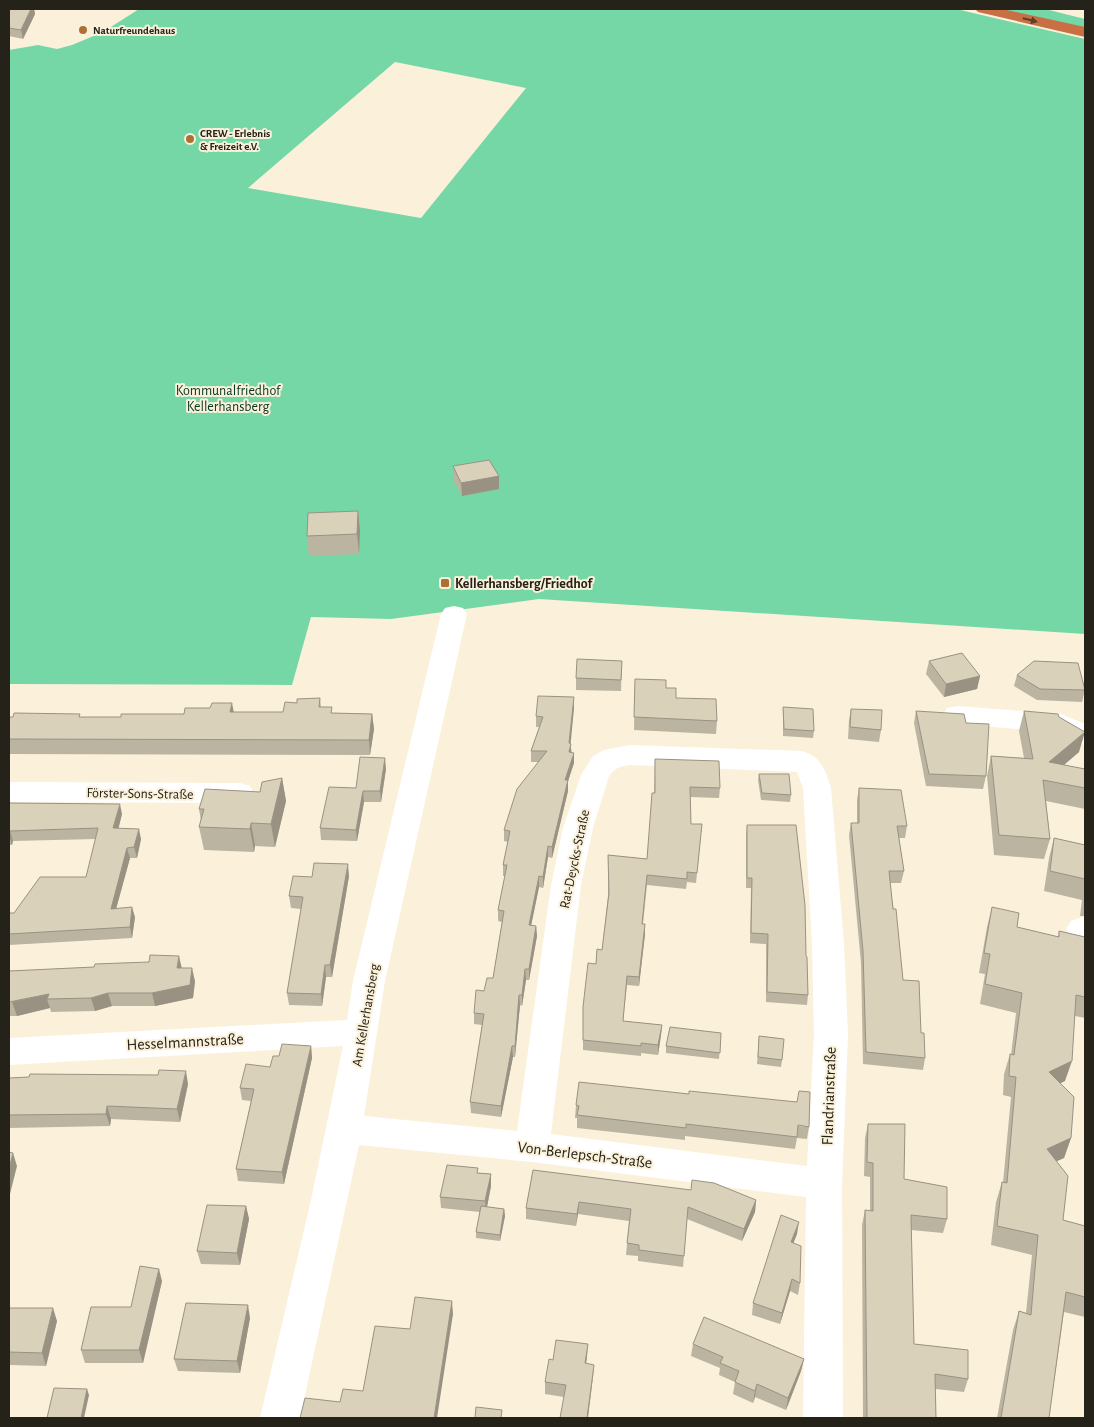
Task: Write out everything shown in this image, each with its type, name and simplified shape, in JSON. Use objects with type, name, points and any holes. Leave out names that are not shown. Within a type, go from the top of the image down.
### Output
[{"type":"highway","points":[[982,9],[1085,32]]},
{"type":"street","name":"Am Kellerhansberg","points":[[280,1418],[345,1129],[369,980],[454,614]]},
{"type":"street","points":[[957,715],[1061,723],[1085,736]]},
{"type":"street","name":"Rat-Deycks-Straße","points":[[532,1147],[566,885],[578,828],[595,775],[603,763],[614,758],[630,755],[790,759],[802,761],[810,767],[813,774]]},
{"type":"street","name":"Flandrianstraße","points":[[813,774],[817,788],[828,944],[830,1026],[824,1184],[823,1418]]},
{"type":"street","name":"Förster-Sons-Straße","points":[[9,792],[262,793]]},
{"type":"street","name":"Hesselmannstraße","points":[[9,1052],[362,1032]]},
{"type":"street","name":"Von-Berlepsch-Straße","points":[[345,1129],[532,1147],[824,1184]]},
{"type":"green space","name":"Kommunalfriedhof Kellerhansberg","points":[[139,9],[956,9],[1085,39],[1085,634],[539,599],[391,619],[311,617],[292,685],[9,684],[9,50],[38,45],[57,49],[103,32]],"holes":[[[395,62],[526,88],[421,218],[248,188]]]},
{"type":"green space","points":[[991,9],[1045,9],[1085,19],[1085,30]]},
{"type":"building","points":[[9,9],[31,9],[21,30],[9,28]]},
{"type":"building","points":[[489,460],[499,476],[461,483],[453,466]]},
{"type":"building","points":[[358,511],[357,534],[307,536],[308,513]]},
{"type":"building","points":[[962,653],[980,676],[946,684],[929,661]]},
{"type":"building","points":[[577,659],[622,661],[621,680],[576,678]]},
{"type":"building","points":[[1034,661],[1078,663],[1085,690],[1040,689],[1017,675]]},
{"type":"building","points":[[635,679],[666,680],[666,688],[676,688],[676,698],[716,699],[717,721],[634,717]]},
{"type":"building","points":[[538,696],[574,697],[569,752],[574,753],[565,780],[568,780],[552,847],[548,846],[543,877],[539,876],[529,925],[536,926],[529,969],[525,969],[522,995],[519,995],[515,1046],[512,1046],[501,1106],[470,1102],[484,1014],[474,1013],[476,990],[484,991],[487,978],[493,978],[504,911],[498,910],[507,865],[503,865],[510,831],[504,830],[517,789],[547,751],[531,751],[543,717],[536,716]]},
{"type":"building","points":[[320,698],[319,707],[332,707],[331,713],[372,714],[369,740],[9,739],[9,717],[13,717],[14,713],[80,714],[79,717],[121,717],[121,714],[184,714],[185,708],[210,708],[212,703],[232,703],[230,712],[283,712],[285,702],[297,703],[297,699]]},
{"type":"building","points":[[783,707],[813,709],[814,731],[784,729]]},
{"type":"building","points":[[851,709],[882,710],[881,730],[850,727]]},
{"type":"building","points":[[916,711],[964,714],[966,723],[989,724],[986,776],[929,774]]},
{"type":"building","points":[[1024,711],[1058,714],[1059,717],[1085,732],[1049,762],[1085,769],[1085,788],[1043,780],[1050,839],[999,835],[991,756],[1033,759]]},
{"type":"building","points":[[360,757],[385,758],[380,791],[363,791],[356,830],[320,828],[329,787],[356,788]]},
{"type":"building","points":[[655,759],[719,761],[720,788],[690,787],[691,824],[702,824],[697,873],[687,872],[687,879],[647,875],[642,924],[645,924],[639,977],[627,976],[623,1021],[662,1025],[658,1045],[641,1043],[641,1046],[583,1040],[583,1007],[588,963],[596,964],[597,949],[602,950],[609,893],[608,855],[647,859],[652,793],[655,793]]},
{"type":"building","points":[[759,774],[789,774],[791,795],[762,793]]},
{"type":"building","points":[[282,778],[271,824],[251,823],[250,829],[199,827],[204,809],[199,809],[205,789],[260,792],[262,782]]},
{"type":"building","points":[[859,788],[901,790],[907,826],[897,826],[904,871],[889,871],[893,909],[896,909],[903,980],[919,981],[921,1033],[924,1033],[925,1058],[866,1052],[863,951],[851,823],[859,823]]},
{"type":"building","points":[[9,803],[120,804],[113,828],[139,829],[134,847],[127,848],[111,909],[132,907],[130,927],[9,934],[9,913],[14,913],[40,877],[86,877],[98,828],[10,831],[9,835]]},
{"type":"building","points":[[747,825],[796,825],[805,905],[808,995],[767,992],[768,934],[751,933],[752,878],[747,878]]},
{"type":"building","points":[[1054,838],[1085,845],[1085,879],[1050,871]]},
{"type":"building","points":[[314,863],[348,864],[330,965],[325,965],[321,994],[287,993],[303,897],[289,896],[293,876],[312,877]]},
{"type":"building","points":[[992,907],[1019,913],[1017,927],[1059,937],[1059,931],[1085,937],[1085,997],[1076,995],[1072,1061],[1049,1072],[1074,1097],[1071,1138],[1047,1149],[1068,1176],[1063,1220],[1085,1226],[1085,1297],[1066,1292],[1049,1418],[1001,1418],[1019,1311],[1031,1315],[1038,1235],[997,1226],[1002,1182],[1007,1183],[1016,1077],[1009,1076],[1010,1054],[1014,1055],[1022,993],[985,984],[990,954],[984,953]]},
{"type":"building","points":[[150,955],[179,956],[177,968],[192,968],[190,985],[152,993],[108,993],[91,998],[47,999],[49,994],[9,1002],[9,971],[149,962]]},
{"type":"building","points":[[670,1027],[721,1033],[720,1053],[666,1046]]},
{"type":"building","points":[[759,1036],[784,1039],[782,1060],[758,1057]]},
{"type":"building","points":[[282,1044],[311,1046],[282,1172],[236,1169],[254,1089],[240,1088],[246,1064],[270,1067],[273,1056],[279,1056]]},
{"type":"building","points":[[159,1070],[186,1071],[177,1109],[107,1106],[106,1114],[9,1115],[9,1078],[29,1077],[30,1074],[158,1075]]},
{"type":"building","points":[[579,1082],[689,1094],[689,1091],[797,1102],[799,1091],[810,1092],[809,1127],[798,1125],[797,1137],[686,1124],[686,1128],[577,1115],[579,1106],[576,1105]]},
{"type":"building","points":[[868,1124],[905,1124],[904,1179],[947,1187],[947,1219],[911,1215],[914,1344],[968,1350],[968,1379],[935,1374],[936,1418],[867,1418],[865,1210],[873,1211],[873,1163],[867,1162]]},
{"type":"building","points":[[9,1152],[13,1153],[9,1169]]},
{"type":"building","points":[[447,1165],[478,1168],[477,1173],[491,1174],[485,1201],[440,1197]]},
{"type":"building","points":[[533,1170],[691,1190],[692,1180],[714,1183],[756,1200],[744,1229],[688,1207],[684,1256],[639,1250],[639,1245],[627,1243],[631,1209],[579,1202],[577,1214],[526,1208]]},
{"type":"building","points":[[207,1205],[246,1206],[237,1253],[197,1251]]},
{"type":"building","points":[[481,1206],[504,1209],[500,1235],[476,1232]]},
{"type":"building","points":[[781,1215],[799,1222],[791,1242],[801,1246],[800,1283],[792,1279],[782,1313],[753,1303]]},
{"type":"building","points":[[140,1266],[159,1269],[139,1350],[81,1350],[91,1307],[131,1307]]},
{"type":"building","points":[[415,1297],[452,1301],[434,1418],[300,1418],[305,1398],[340,1402],[343,1389],[363,1391],[375,1326],[410,1329]]},
{"type":"building","points":[[186,1303],[248,1305],[237,1361],[174,1359]]},
{"type":"building","points":[[9,1308],[53,1308],[42,1353],[9,1352]]},
{"type":"building","points":[[704,1317],[804,1359],[788,1398],[757,1384],[755,1391],[735,1382],[739,1371],[720,1363],[723,1357],[693,1344]]},
{"type":"building","points":[[556,1340],[588,1344],[585,1363],[594,1365],[587,1418],[560,1418],[566,1385],[545,1382],[549,1359],[553,1360]]},
{"type":"building","points":[[54,1388],[87,1389],[81,1418],[47,1418]]},
{"type":"building","points":[[476,1407],[502,1410],[501,1418],[475,1418]]},
{"type":"place","name":"Naturfreundehaus","points":[[83,30]]},
{"type":"place","name":"CREW - Erlebnis & Freizeit e.V.","points":[[190,139]]},
{"type":"place","name":"Kellerhansberg/Friedhof","points":[[445,583]]}]
